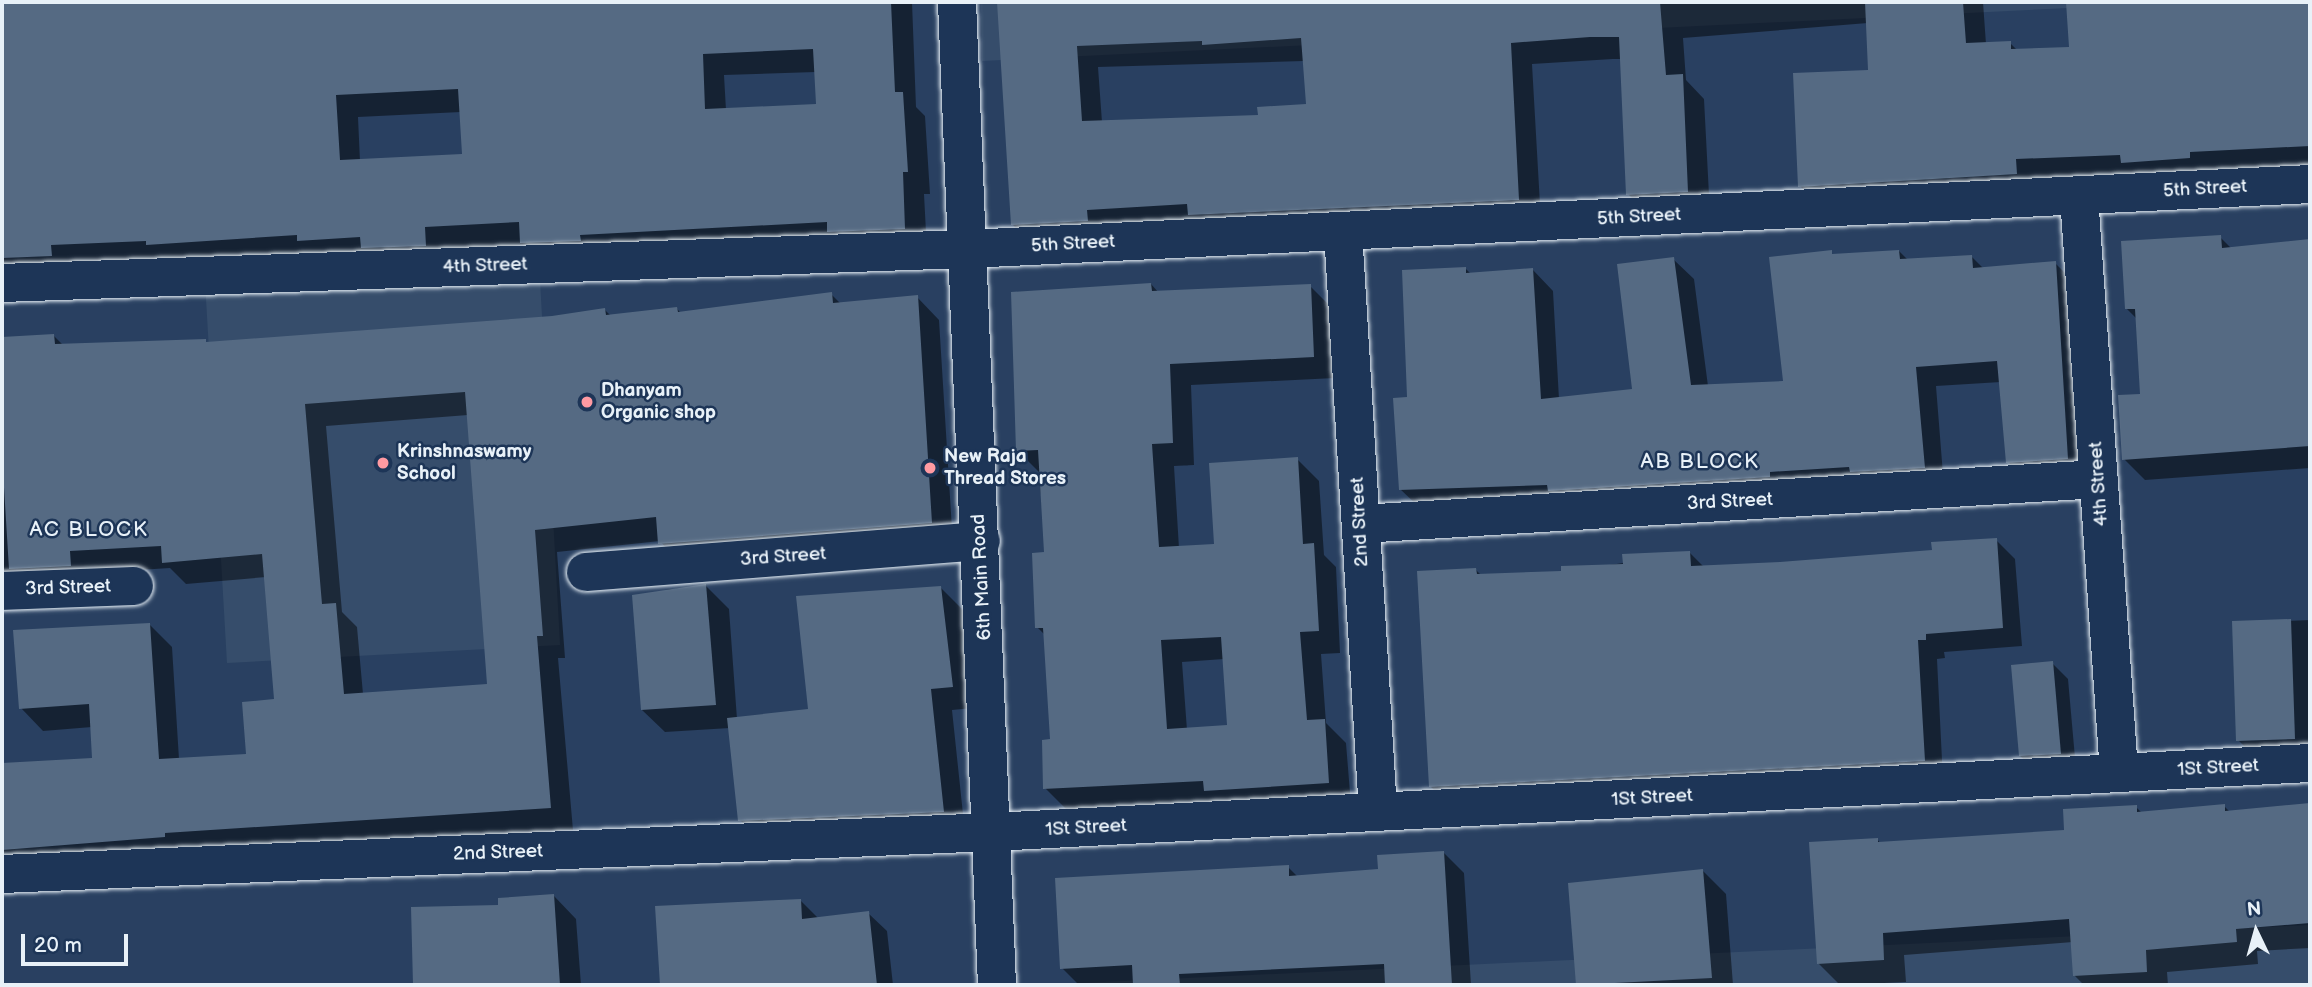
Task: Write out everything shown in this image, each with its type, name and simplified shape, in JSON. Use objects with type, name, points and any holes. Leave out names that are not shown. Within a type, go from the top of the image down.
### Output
[{"type":"street","name":"6th Main Road","points":[[957,2],[993,832],[997,985]]},
{"type":"street","name":"5th Street","points":[[968,249],[2310,184]]},
{"type":"street","name":"4th Street","points":[[2079,195],[2119,774]]},
{"type":"street","name":"2nd Street","points":[[1343,231],[1378,812]]},
{"type":"street","name":"4th Street","points":[[2,283],[968,249]]},
{"type":"street","name":"3rd Street","points":[[1360,524],[2099,479]]},
{"type":"street","name":"3rd Street","points":[[586,572],[981,541]]},
{"type":"street","name":"3rd Street","points":[[2,591],[134,586]]},
{"type":"street","name":"1St Street","points":[[993,832],[2310,763]]},
{"type":"street","name":"2nd Street","points":[[2,874],[993,832]]},
{"type":"shaded area","points":[[981,2],[2192,2],[982,61]]},
{"type":"shaded area","name":"Krinshnaswamy School","points":[[539,262],[560,645],[227,663],[205,281]]},
{"type":"shaded area","points":[[2310,925],[2310,985],[1061,984]]},
{"type":"building","points":[[2,2],[891,2],[895,92],[903,92],[908,172],[903,172],[905,229],[827,232],[827,222],[580,235],[581,241],[520,243],[519,222],[425,227],[426,246],[361,248],[360,237],[297,241],[297,235],[146,245],[146,241],[51,245],[52,256],[2,258]],"holes":[[[813,49],[816,104],[705,109],[703,54]],[[458,89],[462,154],[340,160],[336,95]]]},
{"type":"building","points":[[997,2],[1660,2],[1666,75],[1683,74],[1688,192],[1626,195],[1619,37],[1590,37],[1511,43],[1519,200],[1188,215],[1187,204],[1087,210],[1088,221],[1011,225]],"holes":[[[1301,38],[1306,104],[1257,107],[1258,115],[1082,121],[1077,46],[1202,41],[1202,45]]]},
{"type":"building","points":[[1865,2],[1963,2],[1966,43],[2011,41],[2011,49],[2069,47],[2066,2],[2310,2],[2310,146],[2190,152],[2190,158],[2121,163],[2120,155],[2016,159],[2017,174],[1798,187],[1793,73],[1868,70]]},
{"type":"building","points":[[2221,235],[2222,248],[2310,239],[2310,446],[2122,460],[2118,395],[2140,394],[2135,309],[2125,309],[2121,241]]},
{"type":"building","points":[[1832,250],[1832,254],[1899,250],[1900,259],[1972,255],[1973,268],[2056,261],[2068,459],[2006,463],[1997,361],[1916,367],[1925,468],[1850,472],[1849,467],[1770,472],[1770,477],[1548,491],[1547,485],[1399,490],[1393,398],[1407,397],[1402,270],[1466,267],[1466,273],[1533,268],[1541,399],[1632,389],[1617,264],[1674,257],[1691,385],[1783,381],[1769,257]]},
{"type":"building","points":[[1151,283],[1152,291],[1311,284],[1314,357],[1170,364],[1173,443],[1152,444],[1159,547],[1214,544],[1209,463],[1298,457],[1303,544],[1314,543],[1319,631],[1300,632],[1307,720],[1325,719],[1329,783],[1204,791],[1203,781],[1043,789],[1042,740],[1050,739],[1043,628],[1035,628],[1032,553],[1044,552],[1038,450],[1016,451],[1011,292]],"holes":[[[1221,637],[1227,725],[1167,729],[1161,640]]]},
{"type":"building","points":[[832,292],[833,303],[918,295],[932,523],[658,544],[656,517],[535,530],[543,636],[537,636],[551,808],[165,833],[165,837],[2,850],[2,763],[92,758],[89,704],[19,709],[13,630],[150,623],[159,759],[246,754],[242,702],[274,699],[262,554],[162,563],[161,546],[70,551],[71,566],[9,569],[2,455],[2,337],[54,334],[55,344],[206,339],[206,342],[552,316],[605,308],[606,315],[677,307],[678,312]],"holes":[[[465,392],[487,684],[344,694],[336,603],[322,604],[305,404]]]},
{"type":"building","points":[[1997,538],[2003,628],[1926,634],[1926,640],[1918,640],[1925,761],[1429,787],[1417,571],[1476,568],[1477,574],[1561,571],[1561,566],[1623,564],[1622,554],[1690,551],[1691,566],[1780,562],[1932,550],[1931,542]]},
{"type":"building","points":[[706,584],[716,705],[641,710],[632,595]]},
{"type":"building","points":[[941,586],[953,687],[931,689],[944,812],[738,821],[727,718],[808,709],[796,596]]},
{"type":"building","points":[[2291,619],[2295,739],[2236,741],[2232,621]]},
{"type":"building","points":[[2053,661],[2061,754],[2019,756],[2011,665]]},
{"type":"building","points":[[2310,803],[2310,923],[2236,929],[2237,942],[2146,950],[2147,972],[2073,976],[2069,919],[1883,933],[1884,960],[1817,964],[1809,842],[1878,838],[1878,842],[2064,830],[2063,809],[2137,805],[2137,812],[2225,804],[2225,811]]},
{"type":"building","points":[[1444,851],[1452,985],[1385,985],[1384,964],[1179,974],[1180,985],[1133,985],[1132,965],[1060,969],[1055,878],[1289,865],[1289,876],[1378,869],[1377,855]]},
{"type":"building","points":[[1703,869],[1712,978],[1576,985],[1568,883]]},
{"type":"building","points":[[554,894],[560,985],[413,985],[411,907],[498,905],[498,898]]},
{"type":"building","points":[[801,899],[802,919],[869,911],[877,985],[660,985],[655,906]]},
{"type":"place","name":"Dhanyam Organic shop","points":[[587,402]]},
{"type":"place","name":"Krinshnaswamy School","points":[[383,463]]},
{"type":"place","name":"New Raja Thread Stores","points":[[930,468]]},
{"type":"district","name":"AB BLOCK","points":[[1700,462]]},
{"type":"district","name":"AC BLOCK","points":[[89,530]]}]
